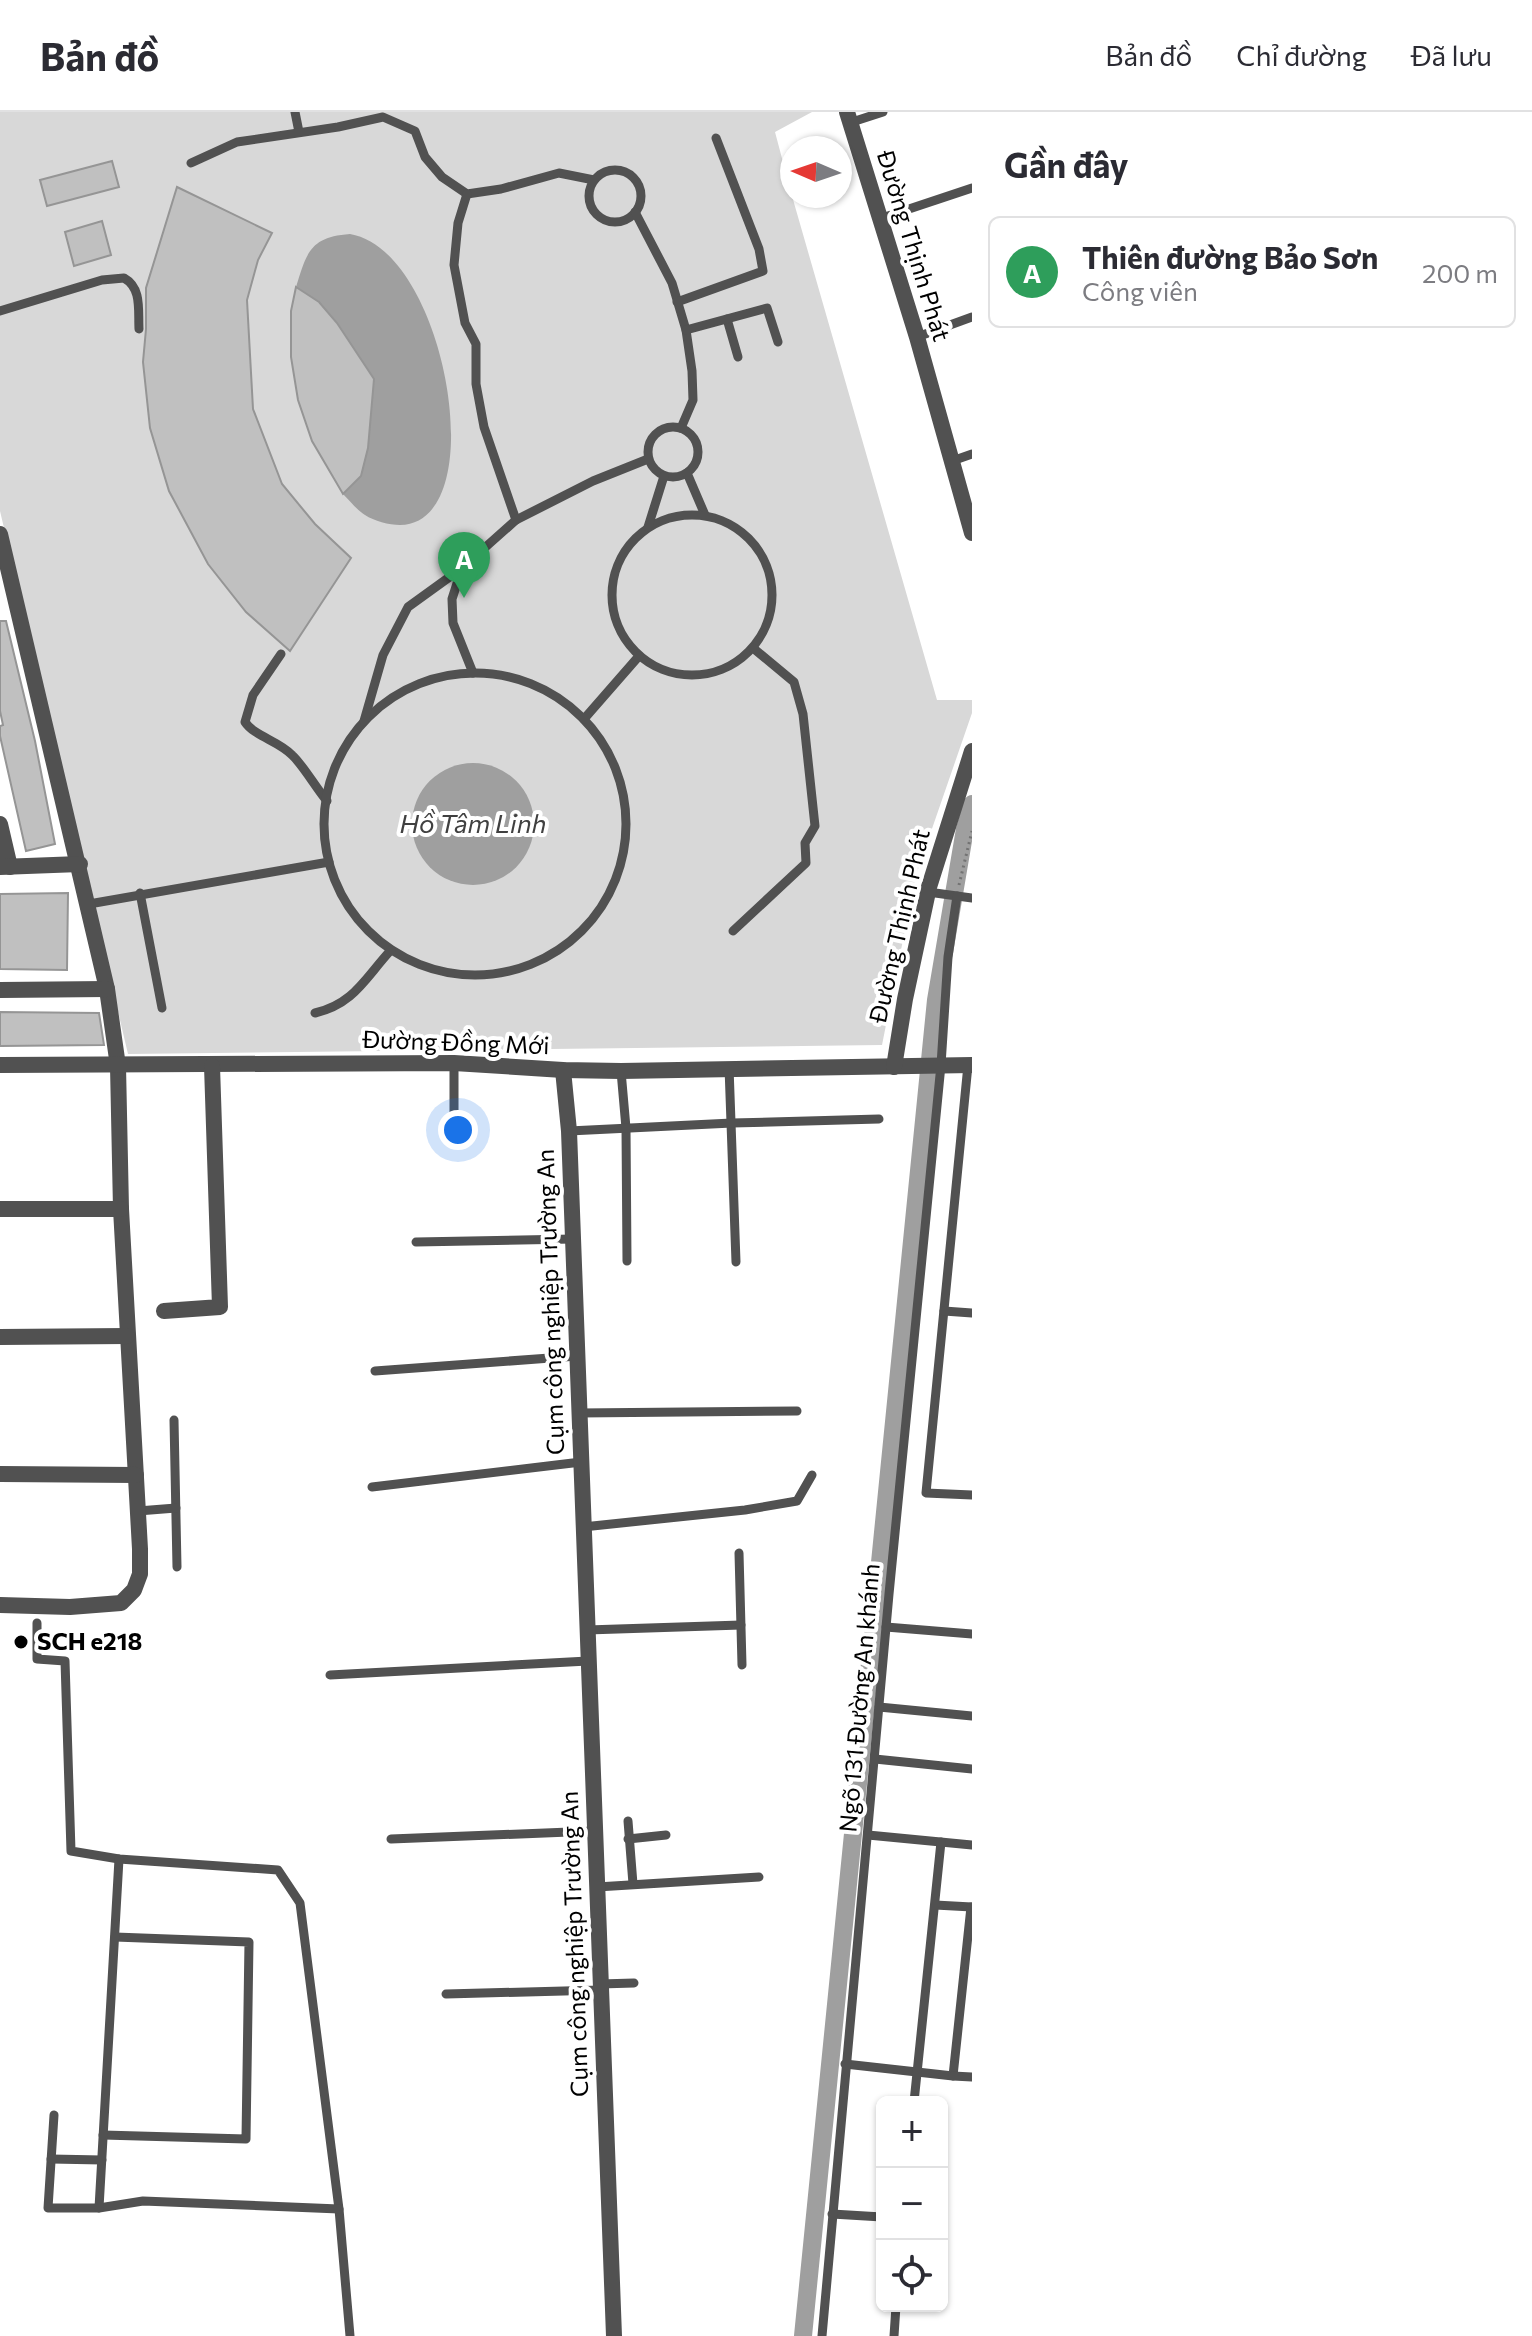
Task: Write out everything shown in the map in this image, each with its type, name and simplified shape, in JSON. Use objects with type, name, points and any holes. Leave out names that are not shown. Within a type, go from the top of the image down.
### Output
[{"type":"street","name":"Đường Thịnh Phát","points":[[848,117],[917,337],[972,533]]},
{"type":"street","points":[[0,534],[89,904],[107,989],[118,1066],[121,1209],[140,1574],[134,1590],[121,1603],[70,1607],[0,1605]]},
{"type":"street","name":"Đường Thịnh Phát","points":[[894,1067],[928,892],[972,751]]},
{"type":"street","points":[[0,824],[5,867],[80,864]]},
{"type":"street","points":[[0,990],[107,989]]},
{"type":"street","name":"Đường Đồng Mới","points":[[0,1065],[454,1063],[621,1071],[970,1065]]},
{"type":"street","points":[[164,1311],[220,1307],[212,1066]]},
{"type":"street","name":"Cụm công nghiệp Trường An","points":[[563,1070],[569,1131],[614,2336]]},
{"type":"street","points":[[0,1209],[121,1209]]},
{"type":"street","points":[[0,1337],[127,1336]]},
{"type":"street","points":[[0,1474],[136,1475]]},
{"type":"lane","points":[[295,112],[299,132]]},
{"type":"lane","points":[[848,117],[883,112]]},
{"type":"lane","points":[[191,163],[237,142],[383,117],[415,131],[425,157],[442,177],[467,194],[501,189],[559,173],[594,180]]},
{"type":"lane","points":[[677,302],[763,271],[759,249],[716,138]]},
{"type":"lane","points":[[616,170],[631,175],[637,181],[641,197],[635,212],[622,222],[598,217],[588,195],[594,180],[600,174],[616,170]]},
{"type":"lane","points":[[879,219],[972,188]]},
{"type":"lane","points":[[467,194],[458,223],[454,265],[465,323],[476,344],[476,384],[484,427],[516,520]]},
{"type":"lane","points":[[635,212],[672,283],[686,330],[693,400],[681,428]]},
{"type":"lane","points":[[0,311],[102,280],[124,278],[133,284],[138,294],[139,329]]},
{"type":"lane","points":[[686,330],[767,308],[778,342]]},
{"type":"lane","points":[[917,337],[972,317]]},
{"type":"lane","points":[[727,319],[738,357]]},
{"type":"lane","points":[[666,427],[681,428],[688,431],[697,445],[697,460],[687,473],[664,476],[648,459],[649,443],[658,431],[666,427]]},
{"type":"lane","points":[[952,461],[972,454]]},
{"type":"lane","points":[[363,723],[383,655],[408,607],[462,568],[516,520],[593,481],[648,459]]},
{"type":"lane","points":[[687,473],[705,515]]},
{"type":"lane","points":[[648,527],[664,476]]},
{"type":"lane","points":[[705,515],[745,534],[769,571],[772,601],[765,630],[753,648],[723,670],[693,676],[664,671],[639,656],[629,645],[615,619],[612,589],[614,575],[627,548],[648,527],[675,516],[705,515]]},
{"type":"lane","points":[[462,568],[452,599],[453,623],[473,673]]},
{"type":"lane","points":[[733,931],[806,863],[803,852],[805,843],[815,826],[803,714],[794,682],[753,648]]},
{"type":"lane","points":[[281,654],[253,695],[245,722],[250,730],[272,739],[294,756],[327,801]]},
{"type":"lane","points":[[584,719],[639,656]]},
{"type":"lane","points":[[473,673],[504,676],[533,684],[552,693],[584,719],[597,735],[616,771],[622,791],[626,832],[618,873],[610,892],[587,926],[572,940],[538,962],[498,974],[467,975],[437,971],[418,964],[391,950],[367,929],[343,896],[329,862],[325,837],[327,801],[340,757],[363,723],[387,702],[413,686],[442,677],[473,673]]},
{"type":"lane","points":[[89,904],[329,862]]},
{"type":"lane","points":[[928,892],[972,898]]},
{"type":"lane","points":[[140,893],[162,1008]]},
{"type":"lane","name":"Ngõ 131 Đường An khánh","points":[[822,2336],[956,896]]},
{"type":"lane","points":[[315,1013],[336,1008],[353,995],[391,950]]},
{"type":"lane","points":[[454,1063],[454,1131]]},
{"type":"lane","points":[[970,1065],[967,1118],[926,1493],[972,1495]]},
{"type":"lane","points":[[729,1067],[736,1262]]},
{"type":"lane","points":[[621,1071],[626,1128],[627,1261]]},
{"type":"lane","points":[[569,1131],[879,1119]]},
{"type":"lane","points":[[416,1242],[573,1239]]},
{"type":"lane","points":[[944,1311],[972,1313]]},
{"type":"lane","points":[[375,1371],[577,1356]]},
{"type":"lane","points":[[579,1413],[797,1411]]},
{"type":"lane","points":[[174,1420],[177,1567]]},
{"type":"lane","points":[[372,1487],[581,1462]]},
{"type":"lane","points":[[583,1530],[797,1501],[812,1475]]},
{"type":"lane","points":[[138,1511],[176,1508]]},
{"type":"lane","points":[[739,1553],[742,1665]]},
{"type":"lane","points":[[37,1623],[37,1659],[65,1661],[71,1851],[119,1859],[278,1870],[300,1903],[339,2209],[350,2336]]},
{"type":"lane","points":[[587,1630],[741,1625]]},
{"type":"lane","points":[[886,1627],[972,1634]]},
{"type":"lane","points":[[330,1675],[588,1661]]},
{"type":"lane","points":[[879,1707],[972,1716]]},
{"type":"lane","points":[[875,1759],[972,1769]]},
{"type":"lane","points":[[628,1821],[633,1884]]},
{"type":"lane","points":[[391,1839],[594,1831]]},
{"type":"lane","points":[[628,1839],[666,1835]]},
{"type":"lane","points":[[868,1835],[972,1845]]},
{"type":"lane","points":[[915,2096],[941,1842]]},
{"type":"lane","points":[[99,2208],[119,1859]]},
{"type":"lane","points":[[597,1887],[759,1877]]},
{"type":"lane","points":[[935,1905],[972,1907],[953,2076]]},
{"type":"lane","points":[[103,2135],[246,2139],[249,1942],[115,1937]]},
{"type":"lane","points":[[446,1994],[634,1983]]},
{"type":"lane","points":[[845,2064],[972,2077]]},
{"type":"lane","points":[[54,2115],[48,2208],[99,2208],[143,2201],[339,2209]]},
{"type":"lane","points":[[51,2159],[102,2160]]},
{"type":"lane","points":[[832,2214],[876,2217]]},
{"type":"lane","points":[[894,2336],[896,2312]]},
{"type":"path","points":[[956,896],[972,831]]},
{"type":"shaded area","points":[[0,112],[812,112],[775,132],[780,151],[780,208],[795,208],[937,700],[972,700],[972,713],[916,875],[882,1045],[128,1054],[0,511]]},
{"type":"water","points":[[350,234],[384,251],[412,286],[433,333],[447,385],[451,437],[445,481],[429,513],[400,525],[369,517],[343,494],[361,475],[368,448],[374,379],[337,323],[319,302],[296,287],[312,248],[326,239]]},
{"type":"water","name":"Hồ Tâm Linh","points":[[473,763],[496,767],[516,781],[530,801],[534,824],[530,847],[516,867],[496,881],[473,885],[450,881],[430,867],[416,847],[412,824],[416,801],[430,781],[450,767]]},
{"type":"building","points":[[112,161],[119,187],[47,206],[40,180]]},
{"type":"building","points":[[177,187],[272,233],[258,260],[247,300],[253,409],[282,484],[315,524],[351,558],[290,651],[246,612],[208,564],[169,491],[150,428],[143,362],[146,288]]},
{"type":"building","points":[[102,221],[111,255],[74,266],[65,232]]},
{"type":"building","points":[[296,287],[319,302],[337,323],[374,379],[368,448],[361,476],[343,494],[312,441],[298,400],[291,357],[291,311]]},
{"type":"building","points":[[0,621],[6,621],[35,741],[55,844],[26,851],[0,736],[0,726],[3,725],[0,711]]},
{"type":"building","points":[[68,893],[67,970],[0,969],[0,894]]},
{"type":"building","points":[[0,1012],[99,1013],[104,1045],[0,1046]]},
{"type":"waterway","points":[[803,2336],[936,1000],[972,804]]},
{"type":"place","name":"Thiên đường Bảo Sơn","points":[[464,598]]},
{"type":"place","name":"SCH e218","points":[[21,1642]]}]
